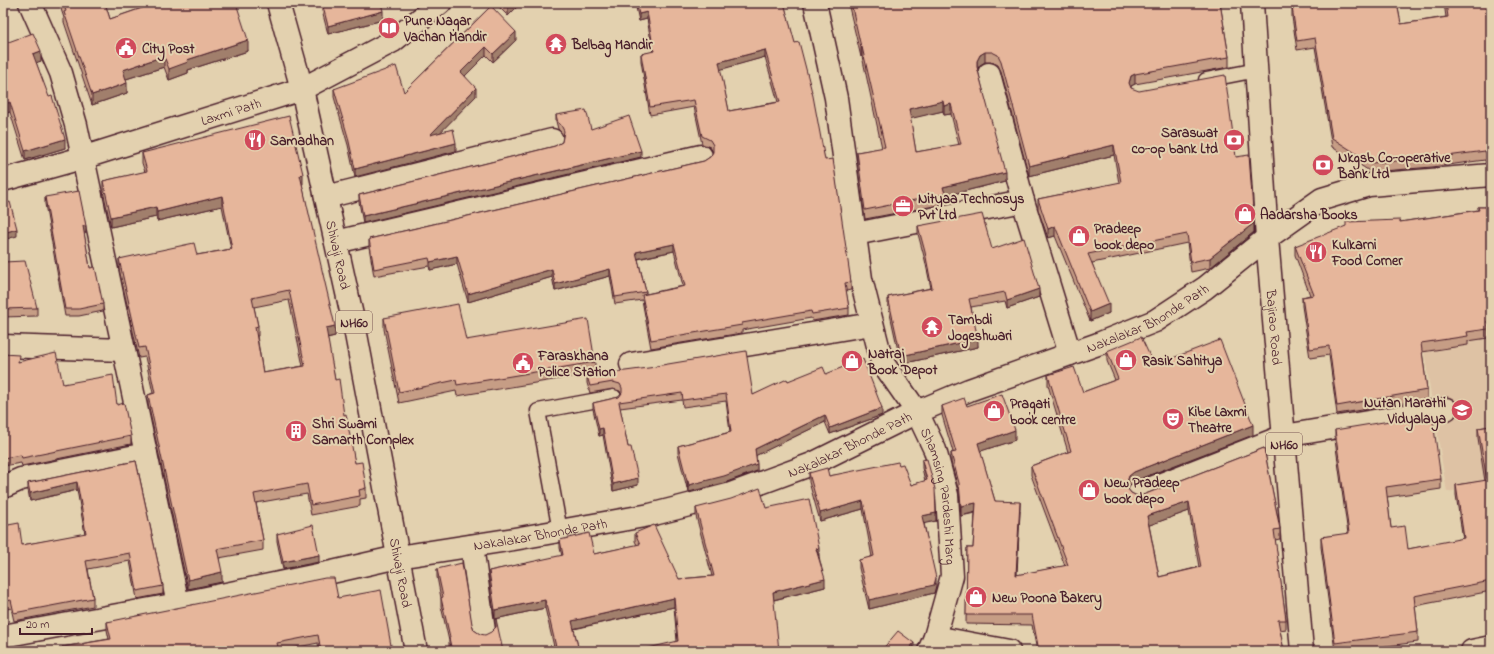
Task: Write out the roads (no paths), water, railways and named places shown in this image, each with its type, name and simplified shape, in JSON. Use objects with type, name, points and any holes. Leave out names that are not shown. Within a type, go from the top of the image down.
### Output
[{"type":"main road","points":[[30,3],[61,73],[76,125],[178,604]]},
{"type":"main road","name":"Shivaji Road","points":[[278,3],[302,89],[355,329],[416,651]]},
{"type":"main road","name":"Laxmi Path","points":[[3,180],[82,158],[302,89],[394,41],[440,3]]},
{"type":"main road","name":"Shamsing Pardeshi Marg","points":[[815,3],[836,98],[861,279],[882,362],[917,412],[935,450],[947,495],[952,576],[932,644]]},
{"type":"main road","name":"Bajirao Road","points":[[1252,3],[1267,238],[1302,651]]},
{"type":"main road","points":[[989,74],[1023,201],[1070,354]]},
{"type":"main road","points":[[326,197],[552,140]]},
{"type":"main road","points":[[336,242],[701,156]]},
{"type":"main road","name":"Nakalakar Bhonde Path","points":[[3,636],[178,604],[332,572],[398,556],[472,546],[650,515],[728,496],[812,464],[917,412],[969,390],[1098,344],[1155,321],[1205,288],[1267,238],[1322,199],[1369,185],[1491,175]]},
{"type":"main road","points":[[855,234],[1023,201]]},
{"type":"main road","points":[[631,364],[872,324]]},
{"type":"main road","points":[[3,346],[123,350]]},
{"type":"main road","points":[[1139,493],[1284,436],[1446,409]]},
{"type":"main road","points":[[3,487],[21,479],[146,454]]},
{"type":"main road","points":[[472,546],[484,631]]},
{"type":"main road","points":[[932,644],[1009,651]]},
{"type":"main road","points":[[1472,651],[1491,647]]},
{"type":"lane","points":[[1196,81],[1257,70]]},
{"type":"lane","points":[[560,531],[538,411],[614,397]]},
{"type":"place","name":"Pune Nagar Vachan Mandir","points":[[389,28]]},
{"type":"place","name":"Belbag Mandir","points":[[556,44]]},
{"type":"place","name":"City Post","points":[[126,48]]},
{"type":"place","name":"Samadhan","points":[[255,140]]},
{"type":"place","name":"Saraswat co-op bank Ltd","points":[[1234,140]]},
{"type":"place","name":"Nkgsb Co-operative Bank Ltd","points":[[1323,165]]},
{"type":"place","name":"Nityaa Technosys Pvt Ltd","points":[[903,206]]},
{"type":"place","name":"Aadarsha Books","points":[[1245,214]]},
{"type":"place","name":"Pradeep book depo","points":[[1079,236]]},
{"type":"place","name":"Kulkarni Food Corner","points":[[1316,252]]},
{"type":"place","name":"Tambdi Jogeshwari","points":[[932,327]]},
{"type":"place","name":"Rasik Sahitya","points":[[1126,360]]},
{"type":"place","name":"Natraj Book Depot","points":[[852,361]]},
{"type":"place","name":"Faraskhana Police Station","points":[[523,363]]},
{"type":"place","name":"Nutan Marathi Vidyalaya","points":[[1462,410]]},
{"type":"place","name":"Pragati book centre","points":[[994,411]]},
{"type":"place","name":"Kibe Laxmi Theatre","points":[[1173,419]]},
{"type":"place","name":"Shri Swami Samarth Complex","points":[[296,431]]},
{"type":"place","name":"New Pradeep book depo","points":[[1089,490]]},
{"type":"place","name":"New Poona Bakery","points":[[976,597]]}]
